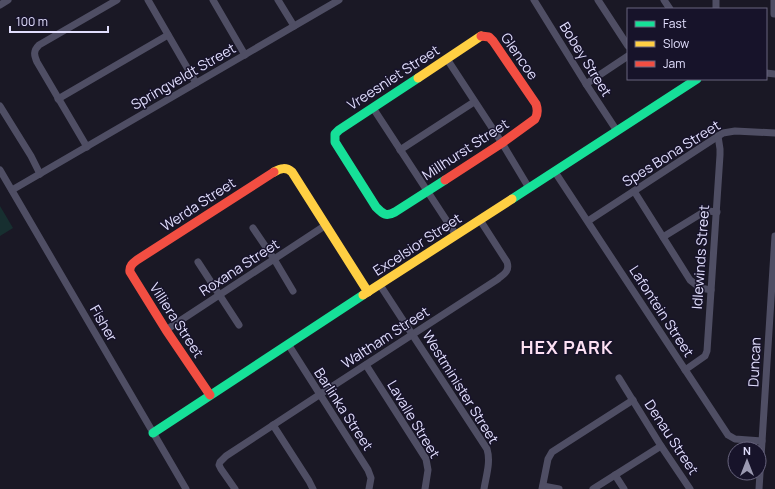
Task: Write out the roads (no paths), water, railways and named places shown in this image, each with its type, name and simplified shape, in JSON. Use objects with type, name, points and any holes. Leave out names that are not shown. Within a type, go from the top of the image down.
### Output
[{"type":"street","points":[[0,5],[8,0]]},
{"type":"street","points":[[87,147],[58,99],[34,54],[36,47],[39,45],[117,0]]},
{"type":"street","points":[[148,0],[196,83]]},
{"type":"street","points":[[213,0],[245,55]]},
{"type":"street","points":[[278,0],[294,26]]},
{"type":"street","name":"Springveldt Street","points":[[12,190],[339,0]]},
{"type":"street","points":[[598,0],[627,44]]},
{"type":"street","points":[[772,14],[774,0]]},
{"type":"street","name":"Bobey Street","points":[[536,1],[586,84],[617,130]]},
{"type":"street","points":[[58,99],[168,35]]},
{"type":"street","name":"Glencoe","points":[[477,38],[484,36],[491,38],[536,104]]},
{"type":"street","name":"Vreesniet Street","points":[[395,212],[390,215],[384,215],[380,211],[336,145],[334,140],[335,134],[477,38]]},
{"type":"street","points":[[586,84],[627,57]]},
{"type":"street","points":[[447,59],[502,143],[529,188]]},
{"type":"street","name":"Excelsior Street","points":[[154,433],[288,344],[695,80]]},
{"type":"street","points":[[400,150],[474,102]]},
{"type":"street","name":"Millhurst Street","points":[[395,212],[502,143],[535,119],[538,114],[536,104]]},
{"type":"street","points":[[0,106],[31,156],[40,174]]},
{"type":"street","points":[[373,108],[456,236]]},
{"type":"street","name":"Spes Bona Street","points":[[588,221],[726,132],[775,133]]},
{"type":"street","name":"Idlewinds Street","points":[[685,370],[707,353],[720,155],[718,136]]},
{"type":"street","name":"Werda Street","points":[[137,260],[274,172],[284,168],[292,172],[326,225]]},
{"type":"street","name":"Fisher","points":[[0,170],[186,489]]},
{"type":"street","name":"Lafontein Street","points":[[555,172],[728,435],[735,439],[762,441]]},
{"type":"street","points":[[634,191],[690,280],[701,288],[711,290]]},
{"type":"street","points":[[664,237],[702,213],[708,211],[717,212]]},
{"type":"street","name":"Waltham Street","points":[[235,489],[220,468],[220,462],[226,456],[507,272],[507,262],[480,220]]},
{"type":"street","points":[[326,225],[368,292]]},
{"type":"street","name":"Roxana Street","points":[[166,330],[326,225]]},
{"type":"street","points":[[253,228],[293,291]]},
{"type":"street","name":"Duncan","points":[[762,441],[775,236]]},
{"type":"street","name":"Villiera Street","points":[[137,260],[130,266],[130,272],[166,330],[210,395]]},
{"type":"street","points":[[198,262],[239,325]]},
{"type":"street","name":"Westminister Street","points":[[380,285],[487,449],[488,462],[484,489]]},
{"type":"street","name":"Barlinka Street","points":[[288,344],[370,474],[371,478],[369,489]]},
{"type":"street","name":"Lavalle Street","points":[[366,364],[426,459],[428,470],[426,489]]},
{"type":"street","name":"Denau Street","points":[[619,378],[661,446],[690,489]]},
{"type":"street","points":[[559,489],[542,487],[548,459],[552,452],[633,400]]},
{"type":"street","points":[[273,425],[313,489]]},
{"type":"street","points":[[593,489],[661,446]]},
{"type":"street","points":[[615,475],[624,489]]},
{"type":"district","name":"HEX PARK","points":[[567,347]]}]
